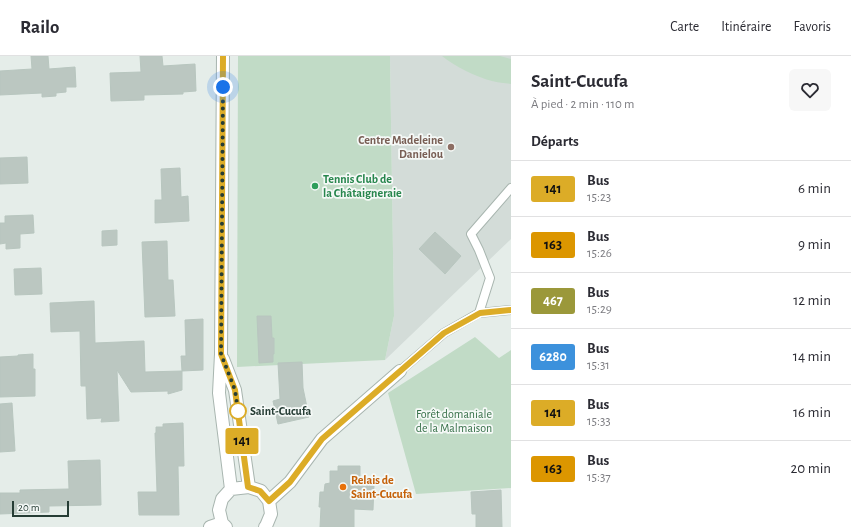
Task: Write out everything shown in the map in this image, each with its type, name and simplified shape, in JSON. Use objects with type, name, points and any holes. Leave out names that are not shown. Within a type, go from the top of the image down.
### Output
[{"type":"street","points":[[223,56],[221,354],[219,393],[231,489]]},
{"type":"street","points":[[221,354],[235,390],[248,487]]},
{"type":"street","points":[[269,501],[290,482],[322,439],[400,371]]},
{"type":"street","points":[[210,527],[224,525],[219,510],[222,499],[231,489],[248,487],[260,491],[269,501],[271,514],[266,527]]},
{"type":"lane","points":[[480,313],[490,278],[471,234],[511,188]]},
{"type":"lane","points":[[400,371],[444,333],[480,313],[511,310]]},
{"type":"shaded area","name":"Centre Madeleine Danielou","points":[[390,56],[511,56],[511,239],[385,360],[394,316]]},
{"type":"green space","name":"Tennis Club de la Châtaigneraie","points":[[238,56],[390,56],[394,316],[385,360],[237,367]]},
{"type":"green space","points":[[442,56],[500,56],[511,59],[511,84],[494,82],[479,77]]},
{"type":"green space","name":"Forêt domaniale de la Malmaison","points":[[475,337],[499,358],[511,350],[511,488],[416,494],[388,393]]},
{"type":"building","points":[[31,56],[48,56],[49,69],[75,67],[76,87],[66,87],[66,92],[56,93],[56,96],[42,97],[42,93],[0,95],[0,71],[32,69]]},
{"type":"building","points":[[140,56],[162,56],[163,66],[195,64],[196,91],[183,92],[183,94],[144,95],[144,100],[111,101],[110,73],[141,72]]},
{"type":"building","points":[[27,157],[28,183],[0,184],[0,158]]},
{"type":"building","points":[[180,168],[181,197],[188,196],[189,221],[155,223],[155,200],[162,200],[161,169]]},
{"type":"building","points":[[33,215],[34,233],[20,234],[20,248],[6,249],[6,243],[0,244],[0,223],[5,223],[5,216]]},
{"type":"building","points":[[117,230],[117,245],[102,246],[102,231]]},
{"type":"building","points":[[435,232],[461,256],[445,274],[419,249]]},
{"type":"building","points":[[167,241],[168,280],[173,280],[175,316],[145,317],[142,242]]},
{"type":"building","points":[[41,268],[42,294],[15,295],[14,269]]},
{"type":"building","points":[[94,301],[95,343],[144,341],[145,372],[182,371],[182,390],[168,394],[168,391],[131,392],[117,370],[119,421],[101,422],[102,418],[87,419],[86,386],[81,386],[80,331],[51,332],[50,303]]},
{"type":"building","points":[[257,316],[271,316],[272,338],[274,338],[273,362],[259,363]]},
{"type":"building","points":[[203,319],[203,370],[182,371],[181,356],[186,356],[185,320]]},
{"type":"building","points":[[33,354],[33,369],[35,369],[35,396],[0,397],[0,357]]},
{"type":"building","points":[[302,362],[303,388],[309,417],[278,424],[273,401],[280,399],[278,363]]},
{"type":"building","points":[[12,403],[15,451],[0,452],[0,404]]},
{"type":"building","points":[[183,423],[184,466],[178,466],[179,515],[139,515],[138,492],[157,492],[156,427],[163,427],[163,424]]},
{"type":"building","points":[[100,460],[101,505],[49,506],[49,512],[0,514],[0,493],[20,493],[20,490],[69,489],[68,461]]},
{"type":"building","points":[[338,466],[360,466],[360,485],[374,486],[373,510],[354,509],[354,527],[320,527],[320,492],[324,492],[325,484],[330,483],[330,471],[338,471]]},
{"type":"building","points":[[501,490],[502,527],[476,527],[476,514],[472,514],[471,492]]},
{"type":"bus line","name":"141","points":[[223,56],[221,354],[235,390],[248,487],[260,491],[269,501],[290,482],[322,439],[444,333],[480,313],[511,310]]},
{"type":"place","name":"Centre Madeleine Danielou","points":[[451,147]]},
{"type":"place","name":"Tennis Club de la Châtaigneraie","points":[[315,186]]},
{"type":"place","name":"Saint-Cucufa","points":[[238,411]]},
{"type":"place","name":"Relais de Saint-Cucufa","points":[[343,487]]},
{"type":"route","points":[[223,87],[221,354],[235,390],[238,411]]}]
